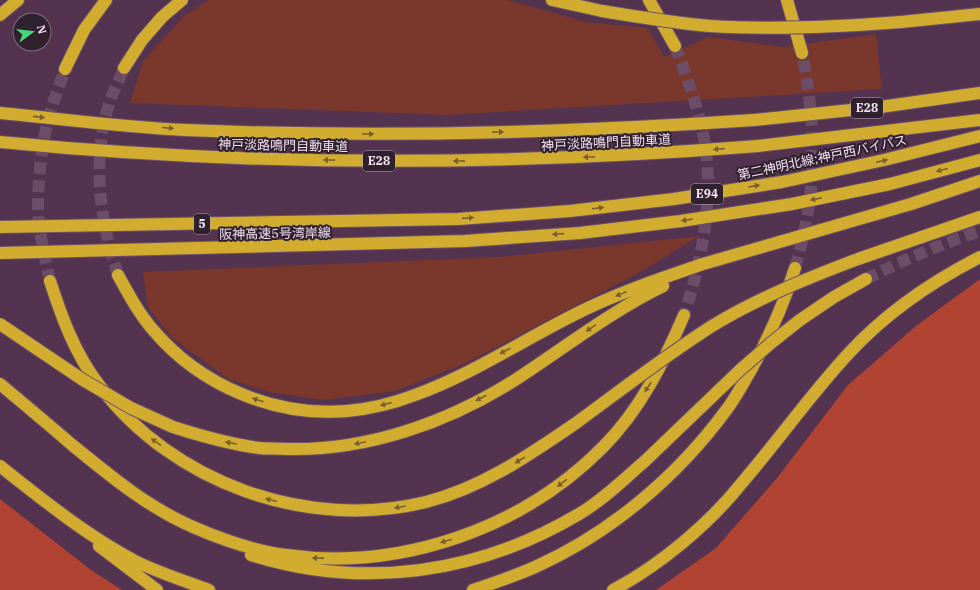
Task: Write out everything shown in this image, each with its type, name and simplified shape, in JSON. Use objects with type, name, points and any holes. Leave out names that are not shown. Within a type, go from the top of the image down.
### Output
[{"type":"highway","points":[[0,5],[5,0]]},
{"type":"highway","points":[[0,15],[18,0]]},
{"type":"highway","points":[[65,69],[84,30],[106,0]]},
{"type":"highway","points":[[124,68],[142,40],[162,17],[182,0]]},
{"type":"highway","points":[[552,0],[602,11],[709,26],[761,28],[847,26],[980,14]]},
{"type":"highway","points":[[649,0],[674,46]]},
{"type":"highway","points":[[787,0],[802,53]]},
{"type":"highway","name":"神戸淡路鳴門自動車道","points":[[0,113],[183,130],[293,134],[534,132],[656,127],[754,120],[880,107],[980,93]]},
{"type":"highway","name":"神戸淡路鳴門自動車道","points":[[0,142],[86,151],[188,156],[407,161],[550,159],[656,154],[758,146],[980,120]]},
{"type":"highway","name":"第二神明北線;神戸西バイパス","points":[[429,220],[570,211],[674,199],[782,182],[884,160],[980,136]]},
{"type":"highway","name":"E94","points":[[431,242],[580,233],[681,221],[792,204],[890,184],[980,160]]},
{"type":"highway","points":[[118,275],[135,306],[154,332],[180,358],[211,378],[243,395],[278,406],[311,411],[347,411],[382,405],[415,395],[448,381],[591,306],[684,271],[737,253],[911,204],[980,181]]},
{"type":"highway","points":[[50,282],[63,319],[80,356],[98,385],[121,411],[151,439],[184,462],[221,481],[259,497],[299,506],[344,511],[388,509],[427,502],[465,489],[502,472],[576,423],[677,349],[714,326],[780,291],[858,259],[980,217]]},
{"type":"highway","name":"阪神高速5号湾岸線","points":[[0,228],[429,220]]},
{"type":"highway","name":"阪神高速5号湾岸線","points":[[0,253],[431,242]]},
{"type":"highway","points":[[0,324],[83,380],[132,408],[173,427],[217,441],[260,448],[305,449],[352,445],[395,435],[435,421],[476,401],[514,381],[636,299],[674,280],[737,253]]},
{"type":"highway","points":[[613,590],[652,566],[681,543],[713,514],[740,486],[821,384],[849,352],[882,321],[915,295],[950,272],[980,257]]},
{"type":"highway","points":[[473,590],[535,567],[572,548],[606,526],[670,475],[699,444],[728,409],[777,320],[795,268]]},
{"type":"highway","points":[[0,384],[111,477],[149,504],[189,529],[230,548],[267,560],[308,570],[343,574],[390,574],[433,570],[472,561],[509,549],[544,533],[580,513],[613,489],[645,461],[740,370],[800,320],[834,297],[866,279]]},
{"type":"highway","points":[[149,504],[191,526],[231,542],[284,555],[313,558],[353,558],[393,553],[464,536],[519,511],[545,496],[576,472],[604,446],[628,418],[651,384],[670,348],[684,315]]},
{"type":"highway","points":[[0,466],[91,540],[157,590]]},
{"type":"highway","points":[[58,512],[98,539],[136,561],[175,578],[209,590]]},
{"type":"shaded area","points":[[209,0],[508,0],[586,22],[648,28],[664,57],[709,37],[783,47],[876,34],[882,89],[447,115],[130,103],[143,61],[184,16]]},
{"type":"shaded area","points":[[699,236],[644,270],[466,363],[395,391],[324,400],[273,393],[228,379],[171,337],[148,307],[143,272],[500,257]]},
{"type":"shaded area","points":[[980,279],[980,590],[656,590],[716,548],[777,478],[848,385],[916,326]]},
{"type":"shaded area","points":[[0,499],[91,570],[122,590],[0,590]]},
{"type":"tunnel","points":[[675,46],[690,88],[703,132],[708,181],[706,220],[703,240],[695,278],[684,315]]},
{"type":"tunnel","points":[[795,268],[807,218],[813,153],[808,87],[802,53]]},
{"type":"tunnel","points":[[118,275],[104,223],[99,169],[102,133],[106,115],[111,98],[124,68]]},
{"type":"tunnel","points":[[50,281],[42,246],[38,209],[39,183],[41,156],[48,121],[65,69]]},
{"type":"tunnel","points":[[866,279],[922,253],[980,231]]}]
